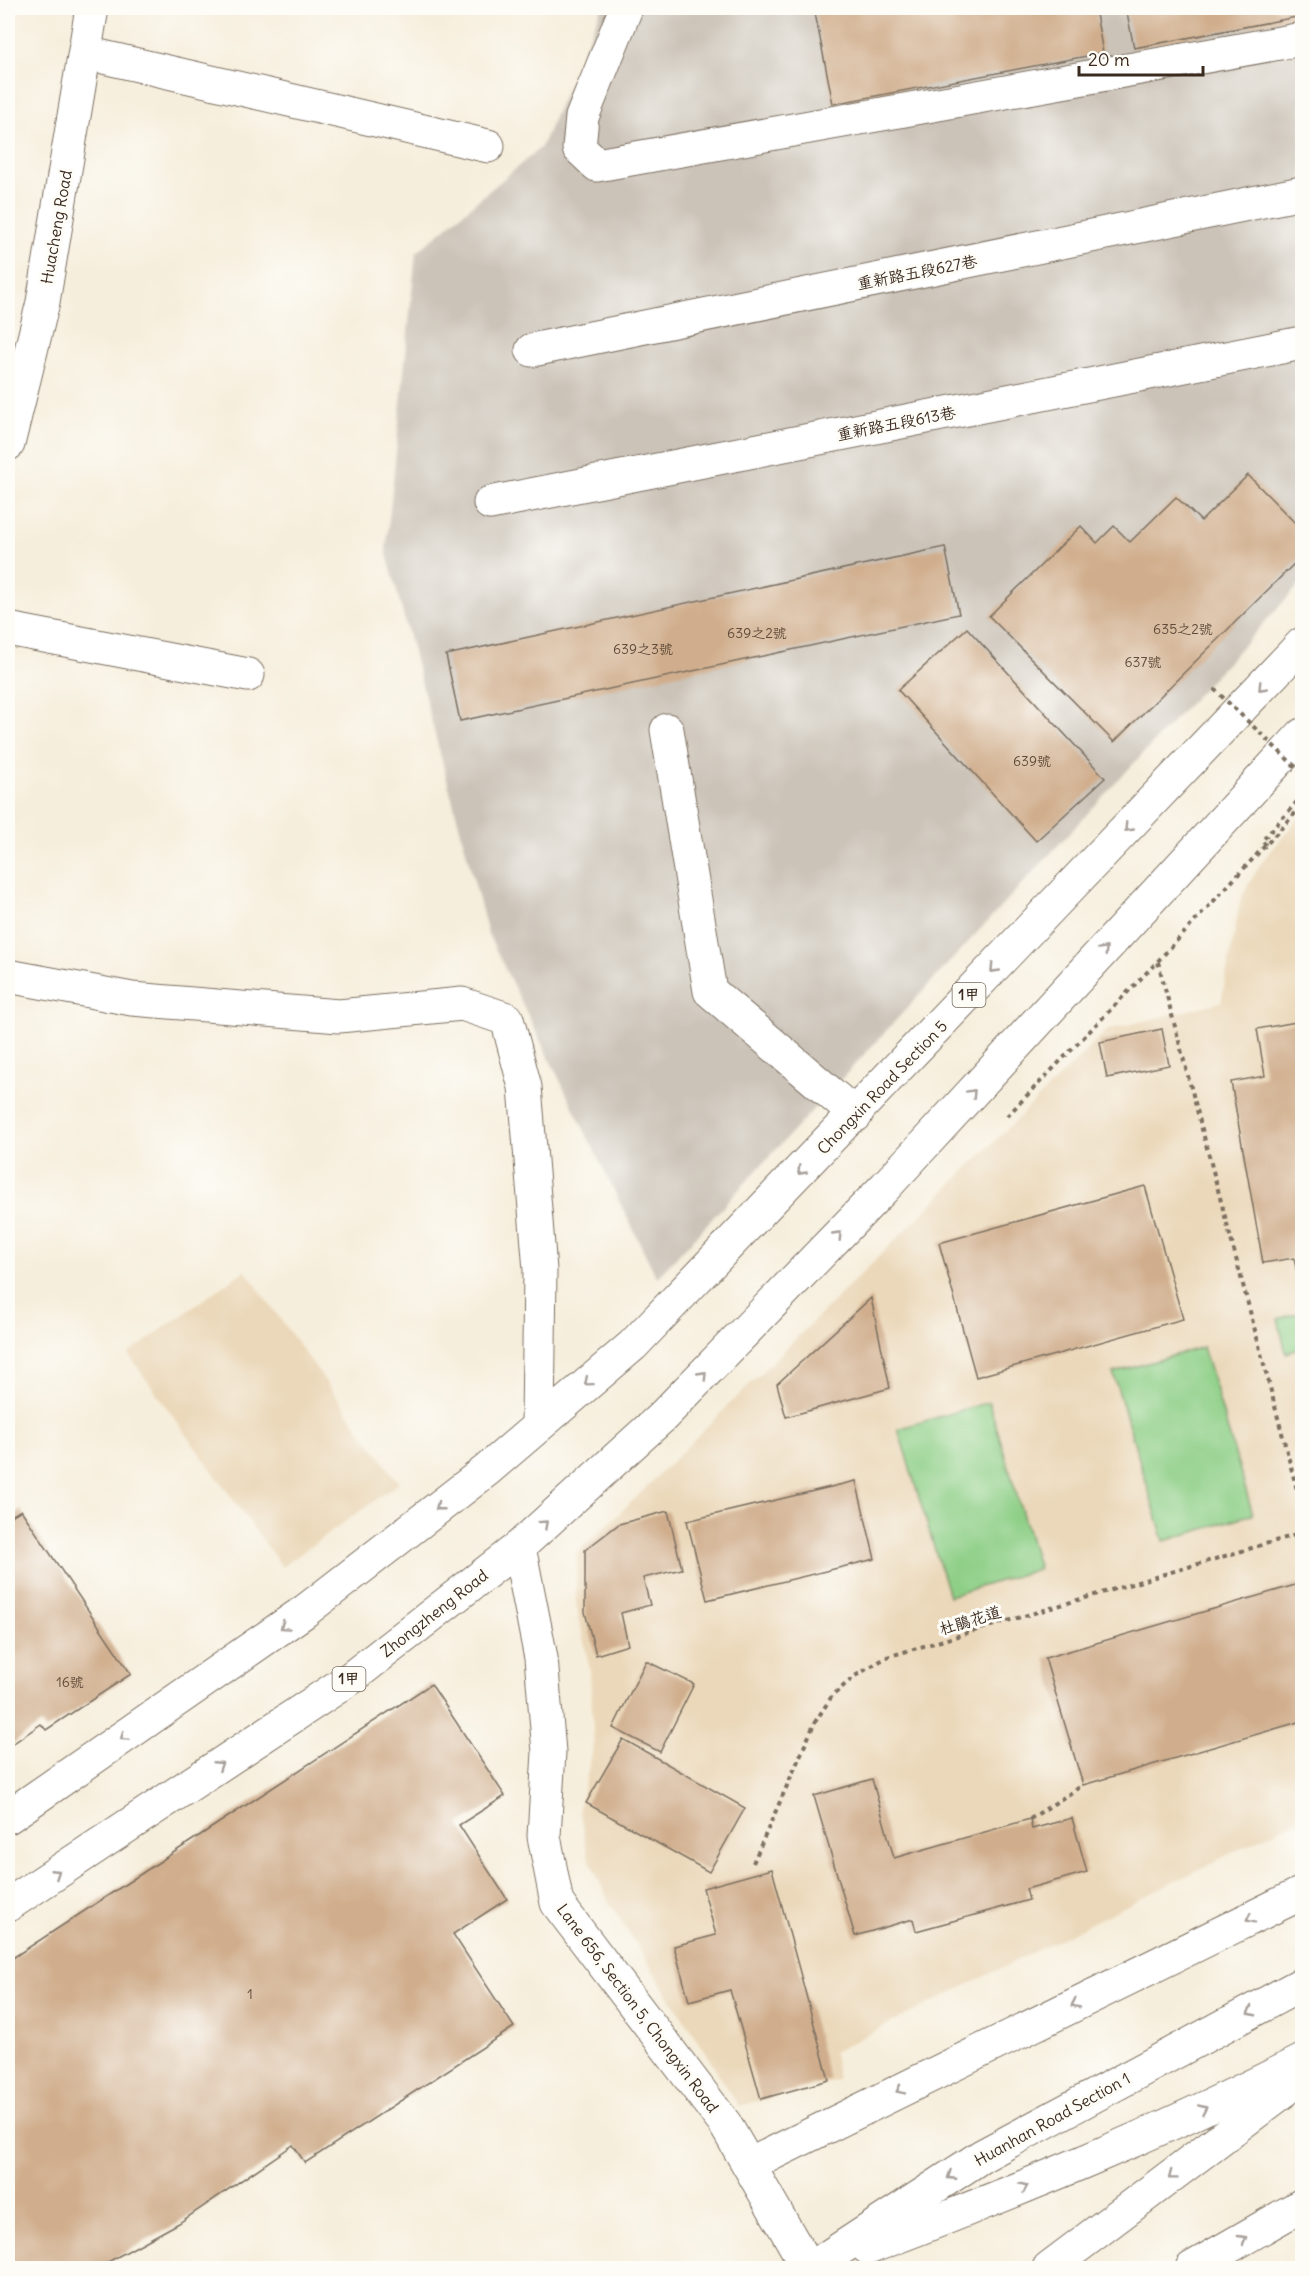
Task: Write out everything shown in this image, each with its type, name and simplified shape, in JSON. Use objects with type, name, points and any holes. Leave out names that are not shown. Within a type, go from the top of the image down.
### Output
[{"type":"street","name":"Huacheng Road","points":[[8,444],[43,302],[92,8]]},
{"type":"street","points":[[626,8],[582,117],[579,148],[597,165],[1302,39]]},
{"type":"street","points":[[86,53],[488,146]]},
{"type":"street","name":"重新路五段627巷","points":[[532,350],[1302,193]]},
{"type":"street","name":"重新路五段613巷","points":[[490,503],[1302,343]]},
{"type":"street","points":[[8,629],[248,675]]},
{"type":"street","name":"Chongxin Road Section 5","points":[[538,1424],[633,1345],[856,1114],[1302,644]]},
{"type":"street","points":[[667,730],[710,991],[856,1114]]},
{"type":"street","name":"Zhongzheng Road","points":[[8,1905],[351,1678],[519,1547],[662,1417],[885,1187],[1302,735]]},
{"type":"street","points":[[8,976],[144,1000],[339,1016],[462,1004],[507,1019],[525,1087],[540,1270],[538,1424]]},
{"type":"street","name":"1甲","points":[[8,1817],[305,1611],[487,1470],[538,1424]]},
{"type":"street","name":"Lane 656, Section 5, Chongxin Road","points":[[519,1547],[541,1658],[549,1752],[544,1836],[557,1903],[725,2124],[811,2268]]},
{"type":"street","points":[[749,2165],[1302,1893]]},
{"type":"street","name":"Huanhan Road Section 1","points":[[811,2268],[982,2156],[1302,1984]]},
{"type":"street","points":[[811,2268],[996,2199],[1237,2094],[1302,2061]]},
{"type":"street","points":[[1049,2268],[1302,2077]]},
{"type":"street","points":[[1192,2268],[1302,2205]]},
{"type":"path","points":[[1214,689],[1302,773]]},
{"type":"path","points":[[1266,845],[1262,841],[1302,796]]},
{"type":"path","points":[[1157,962],[1302,1509]]},
{"type":"path","name":"杜鵑花道","points":[[753,1863],[815,1722],[832,1696],[855,1676],[886,1658],[1302,1533]]},
{"type":"path","points":[[1029,1819],[1083,1785]]},
{"type":"shaded area","points":[[602,8],[1302,8],[1302,582],[657,1278],[488,934],[386,550],[416,253],[541,147]]},
{"type":"shaded area","points":[[1302,814],[1302,1818],[833,2052],[838,2080],[739,2106],[609,1902],[588,1856],[579,1807],[594,1746],[590,1671],[576,1603],[577,1552],[616,1517],[1107,1030],[1221,1002],[1241,898],[1261,863]]},
{"type":"shaded area","points":[[245,1270],[399,1483],[282,1567],[128,1354]]},
{"type":"green space","points":[[1302,1312],[1302,1348],[1286,1353],[1278,1319]]},
{"type":"green space","points":[[1203,1347],[1253,1514],[1164,1541],[1113,1373]]},
{"type":"green space","points":[[989,1402],[1039,1569],[949,1596],[898,1429]]},
{"type":"building","points":[[814,8],[1095,8],[1103,53],[833,104]]},
{"type":"building","points":[[1126,8],[1302,8],[1302,16],[1134,48]]},
{"type":"building","points":[[1248,475],[1302,530],[1302,556],[1114,742],[989,616],[1081,526],[1097,543],[1114,526],[1130,542],[1176,497],[1201,521]]},
{"type":"building","points":[[945,547],[959,614],[460,721],[446,655]]},
{"type":"building","points":[[967,628],[1105,778],[1036,841],[898,690]]},
{"type":"building","points":[[1302,1021],[1302,1287],[1300,1288],[1294,1258],[1263,1263],[1231,1082],[1265,1076],[1257,1029]]},
{"type":"building","points":[[1162,1029],[1169,1065],[1107,1078],[1100,1042]]},
{"type":"building","points":[[1145,1186],[1183,1319],[976,1377],[939,1243]]},
{"type":"building","points":[[871,1298],[890,1388],[786,1417],[777,1384]]},
{"type":"building","points":[[856,1481],[875,1559],[707,1600],[687,1521]]},
{"type":"building","points":[[21,1510],[131,1674],[46,1730],[41,1724],[8,1747],[8,1518]]},
{"type":"building","points":[[668,1511],[682,1569],[643,1578],[650,1605],[621,1613],[628,1645],[596,1655],[585,1612],[585,1550],[619,1524]]},
{"type":"building","points":[[1302,1583],[1302,1721],[1083,1785],[1045,1658]]},
{"type":"building","points":[[646,1661],[694,1684],[660,1752],[613,1728]]},
{"type":"building","points":[[431,1684],[505,1796],[459,1825],[507,1899],[453,1934],[514,2027],[305,2163],[293,2145],[179,2223],[97,2268],[8,2268],[8,1961]]},
{"type":"building","points":[[623,1739],[745,1808],[709,1872],[586,1803]]},
{"type":"building","points":[[872,1779],[894,1858],[1030,1819],[1032,1829],[1072,1818],[1087,1872],[1026,1889],[1029,1900],[916,1931],[913,1919],[855,1936],[814,1796]]},
{"type":"building","points":[[772,1869],[829,2080],[761,2099],[730,1990],[689,2001],[674,1946],[716,1935],[703,1888]]}]
